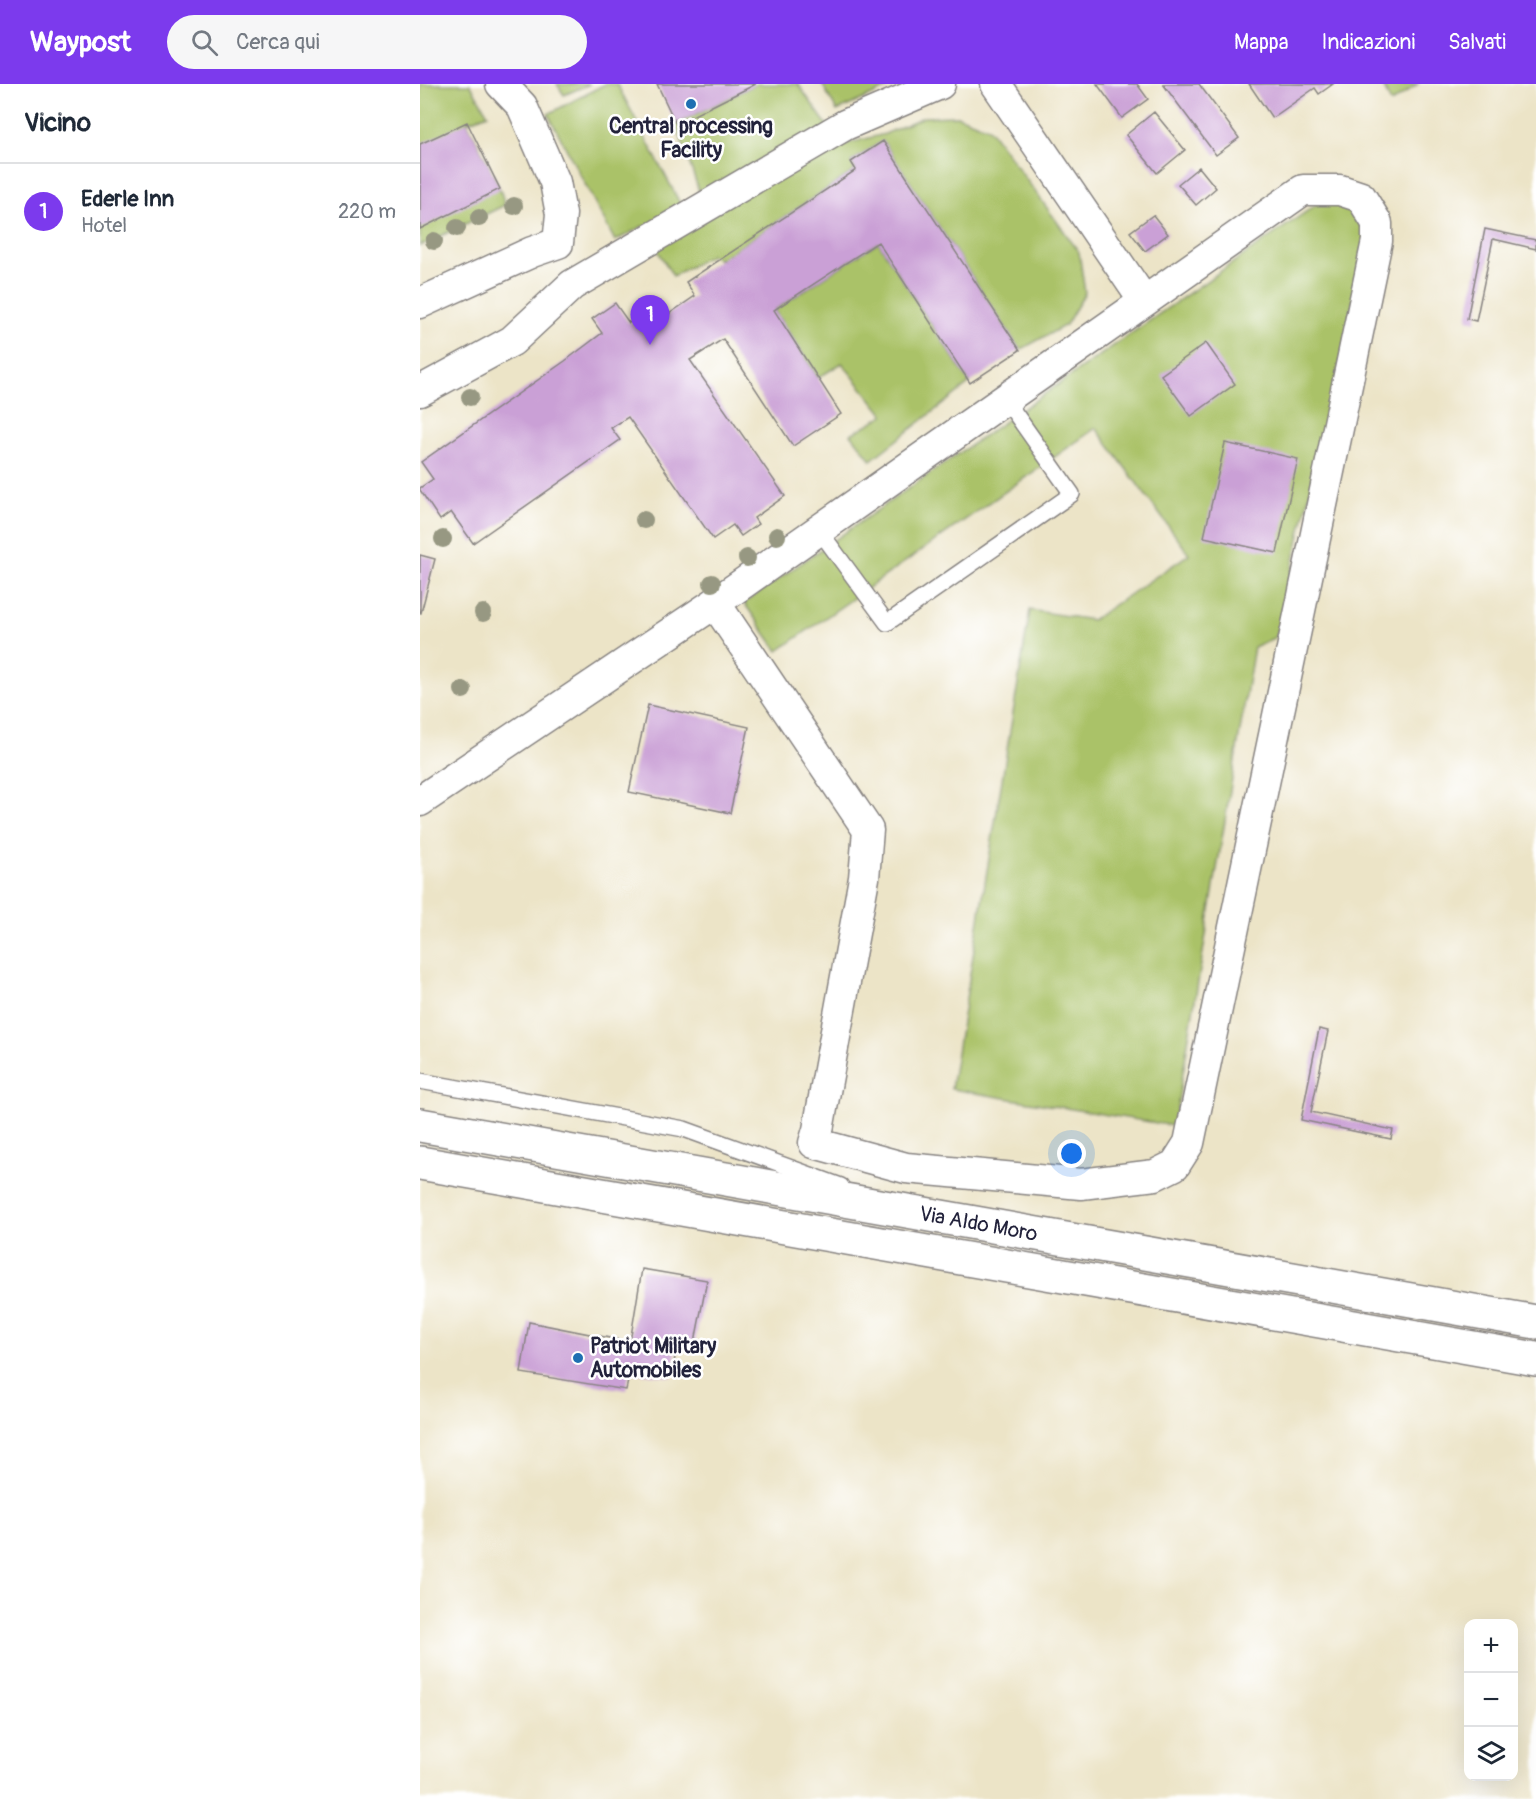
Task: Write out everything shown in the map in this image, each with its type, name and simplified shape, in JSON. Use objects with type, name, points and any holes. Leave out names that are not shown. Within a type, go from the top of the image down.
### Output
[{"type":"main road","name":"Via Aldo Moro","points":[[420,1125],[1536,1322]]},
{"type":"main road","name":"Via Aldo Moro","points":[[420,1162],[1536,1359]]},
{"type":"street","points":[[501,84],[522,106],[555,182],[561,214],[558,243],[572,285]]},
{"type":"street","points":[[420,391],[512,341],[572,285],[844,125],[940,84]]},
{"type":"street","points":[[996,84],[1144,301]]},
{"type":"street","points":[[420,801],[715,603],[1303,190],[1340,190],[1361,197],[1377,223],[1377,241],[1189,1143],[1174,1165],[1155,1175],[1081,1184],[906,1168],[814,1143],[864,878],[868,830],[715,603]]},
{"type":"street","points":[[420,303],[532,252],[558,243]]},
{"type":"lane","points":[[819,530],[887,623],[1072,494],[1005,399]]},
{"type":"lane","points":[[420,1081],[684,1129],[909,1210]]},
{"type":"green space","points":[[420,84],[470,84],[488,114],[467,122],[500,189],[505,205],[420,246]]},
{"type":"green space","points":[[557,84],[590,84],[564,95]]},
{"type":"green space","points":[[605,84],[617,84],[681,205],[700,194],[676,124],[756,84],[798,84],[841,145],[885,134],[923,117],[958,116],[989,128],[1079,252],[1085,293],[1066,325],[1020,350],[883,141],[851,162],[856,170],[720,260],[711,255],[673,276],[643,226],[615,241],[548,114]]},
{"type":"green space","points":[[822,84],[896,84],[837,111]]},
{"type":"green space","points":[[1382,84],[1418,84],[1391,103]]},
{"type":"green space","points":[[1323,200],[1351,207],[1366,232],[1345,342],[1276,637],[1254,647],[1174,1126],[951,1089],[1030,610],[1092,620],[1189,554],[1096,428],[778,651],[744,603]]},
{"type":"green space","points":[[878,242],[970,383],[871,460],[851,434],[884,415],[842,363],[818,378],[774,310]]},
{"type":"building","name":"Central processing Facility","points":[[657,84],[756,84],[676,124]]},
{"type":"building","points":[[1097,84],[1137,84],[1148,99],[1122,118]]},
{"type":"building","points":[[1163,84],[1199,84],[1239,138],[1216,155]]},
{"type":"building","points":[[1249,84],[1333,84],[1319,94],[1315,88],[1272,118]]},
{"type":"building","points":[[1154,112],[1185,150],[1157,173],[1126,135]]},
{"type":"building","points":[[467,122],[500,189],[420,229],[420,144]]},
{"type":"building","points":[[883,141],[1020,350],[970,383],[878,242],[774,310],[841,414],[793,446],[723,339],[690,360],[785,496],[754,518],[758,524],[741,536],[733,525],[713,539],[628,417],[611,428],[620,440],[473,543],[451,512],[440,520],[420,490],[433,479],[421,462],[602,333],[592,319],[615,303],[629,323],[654,306],[663,318],[695,296],[686,282],[856,170],[851,162]]},
{"type":"building","points":[[1199,167],[1216,188],[1196,205],[1178,184]]},
{"type":"building","points":[[1153,215],[1168,234],[1145,251],[1130,232]]},
{"type":"building","points":[[1485,229],[1536,240],[1536,249],[1493,239],[1476,321],[1467,319]]},
{"type":"building","points":[[1206,343],[1235,384],[1191,416],[1161,375]]},
{"type":"building","points":[[1225,443],[1298,459],[1277,553],[1204,537]]},
{"type":"building","points":[[420,555],[435,559],[421,613],[420,613]]},
{"type":"building","points":[[648,705],[749,727],[730,813],[629,792]]},
{"type":"building","points":[[1319,1029],[1328,1031],[1311,1112],[1393,1130],[1391,1139],[1301,1120]]},
{"type":"building","points":[[642,1269],[707,1280],[694,1347],[677,1343],[672,1377],[630,1372],[626,1390],[521,1373],[529,1322],[630,1342]]},
{"type":"place","name":"Central processing Facility","points":[[691,104]]},
{"type":"place","name":"Ederle Inn","points":[[650,345]]},
{"type":"place","name":"Patriot Military Automobiles","points":[[578,1358]]}]
